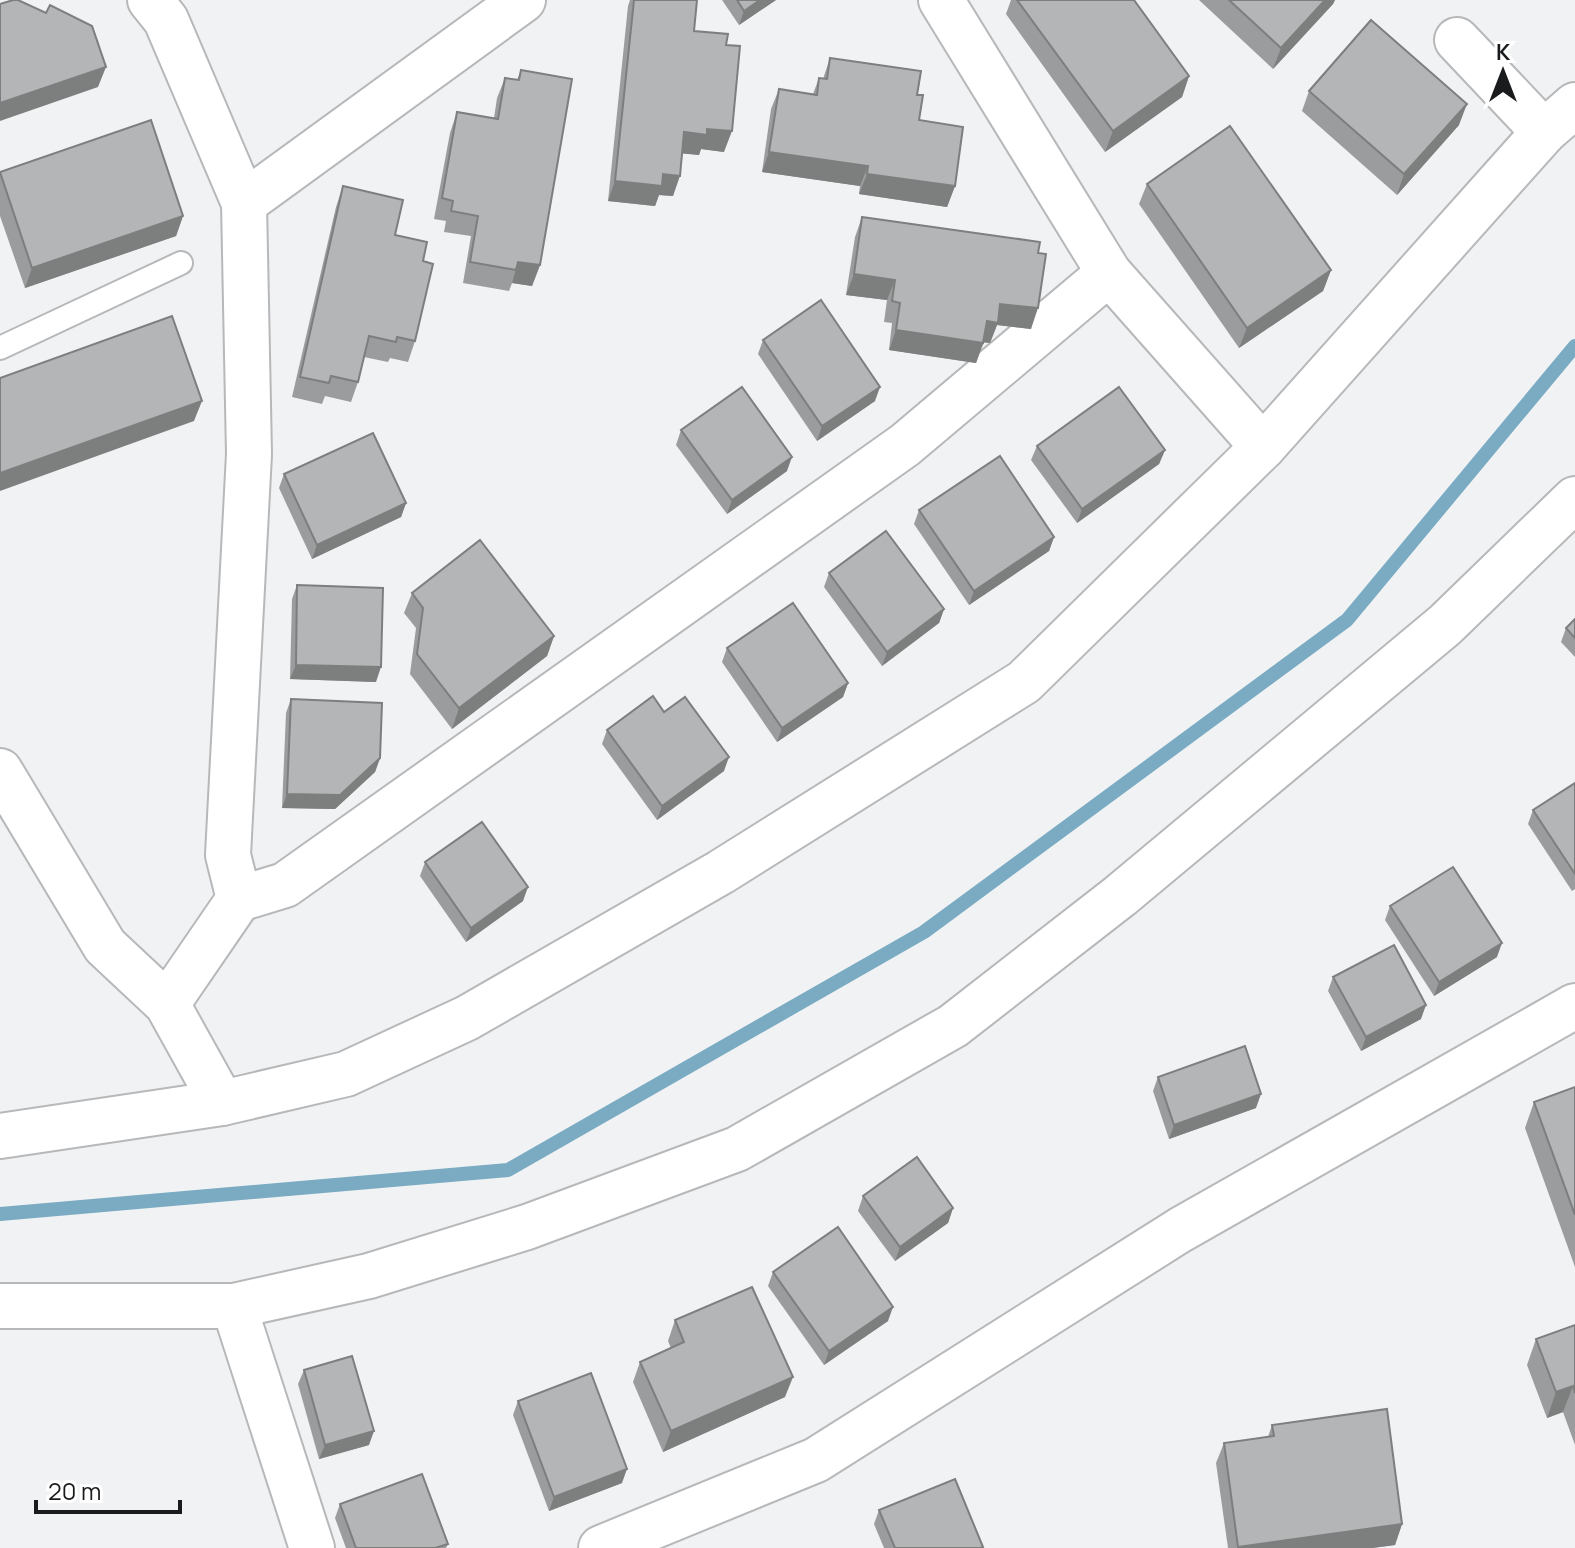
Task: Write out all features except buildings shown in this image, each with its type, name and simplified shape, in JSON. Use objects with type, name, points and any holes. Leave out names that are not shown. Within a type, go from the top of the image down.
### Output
[{"type":"street","points":[[150,0],[166,20],[244,203],[249,454],[228,855],[239,899]]},
{"type":"street","points":[[244,203],[523,0]]},
{"type":"street","points":[[941,0],[1109,273],[1263,447]]},
{"type":"street","points":[[0,1136],[222,1103],[346,1074],[467,1018],[721,872],[1024,682],[1263,447],[1560,118],[1457,40]]},
{"type":"street","points":[[167,1004],[239,899],[285,885],[905,445],[1109,273]]},
{"type":"street","points":[[0,1306],[234,1306],[369,1276],[499,1236],[737,1149],[953,1026],[1120,896],[1433,635],[1575,499]]},
{"type":"street","points":[[0,771],[105,946],[167,1004],[222,1103]]},
{"type":"street","points":[[601,1548],[816,1460],[1180,1230],[1575,1006]]},
{"type":"street","points":[[234,1306],[312,1548]]},
{"type":"lane","points":[[0,348],[181,263]]},
{"type":"waterway","points":[[0,1214],[508,1170],[924,932],[1347,620],[1575,346]]}]
